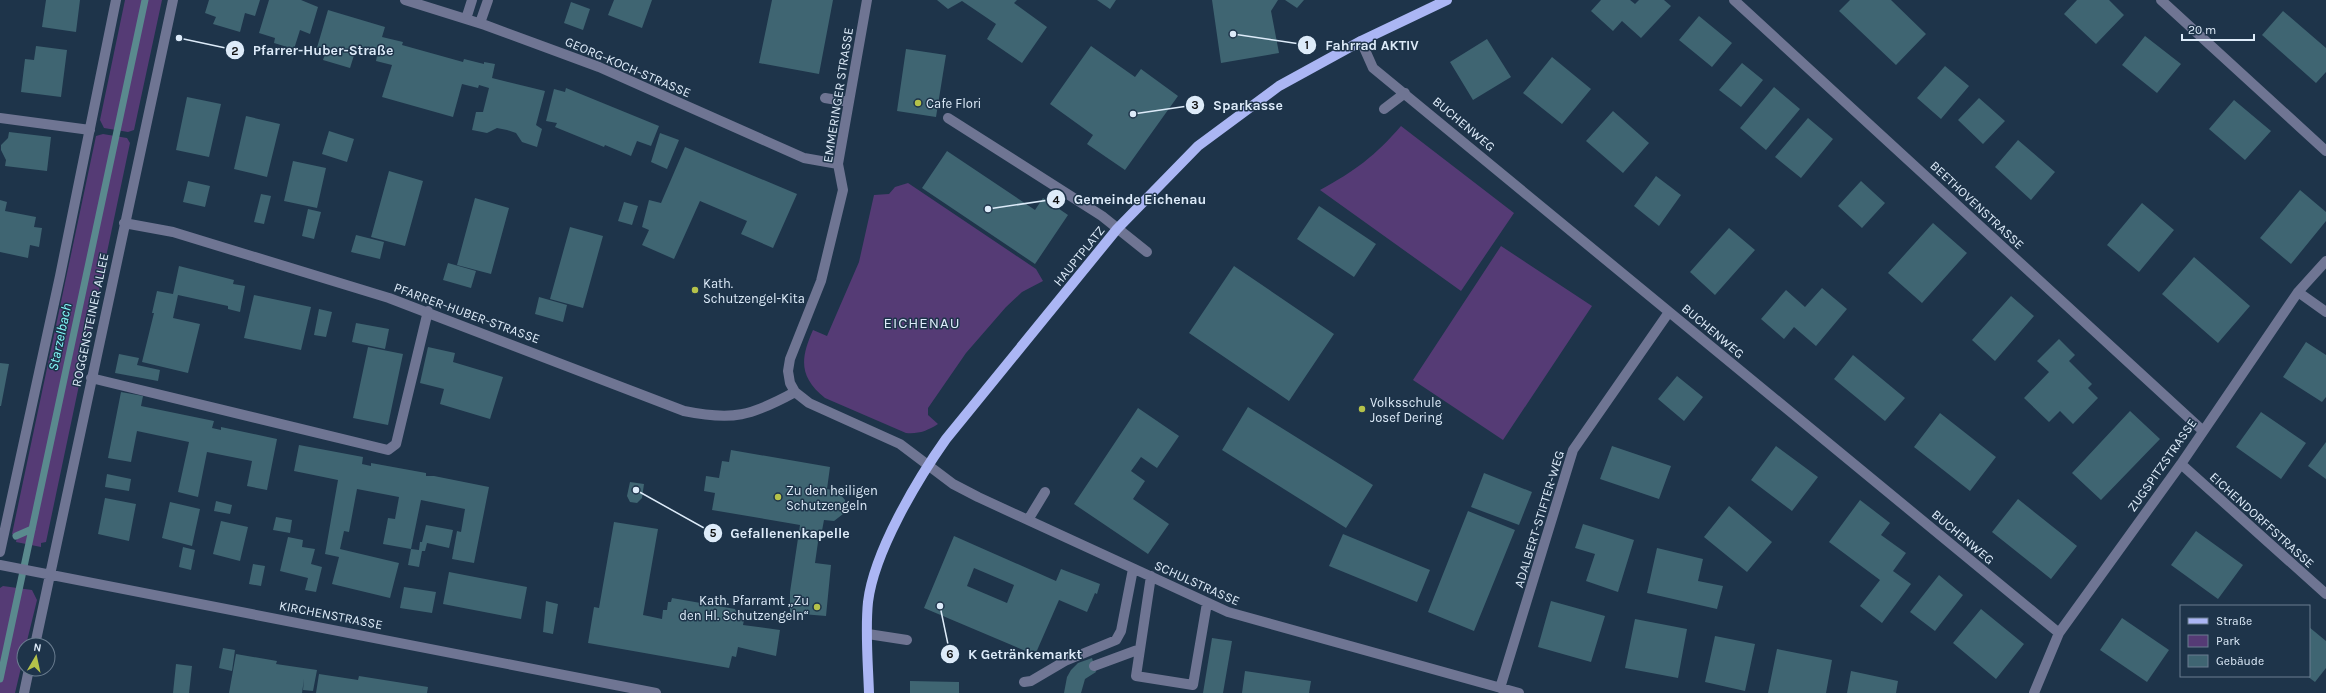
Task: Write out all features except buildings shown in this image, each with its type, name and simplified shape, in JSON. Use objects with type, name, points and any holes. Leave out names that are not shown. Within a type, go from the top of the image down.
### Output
[{"type":"main road","name":"HAUPTPLATZ","points":[[869,693],[868,602],[873,581],[897,520],[927,466],[953,430],[1117,229],[1198,146],[1267,94],[1361,41],[1447,0]]},
{"type":"street","points":[[0,552],[1,541],[90,130],[116,0]]},
{"type":"street","name":"ROGGENSTEINER ALLEE","points":[[37,637],[124,223],[173,0]]},
{"type":"street","name":"GEORG-KOCH-STRASSE","points":[[405,0],[480,23],[599,67],[804,158],[838,164]]},
{"type":"street","points":[[466,19],[472,0]]},
{"type":"street","points":[[480,23],[488,0]]},
{"type":"street","name":"EMMERINGER STRASSE","points":[[795,392],[790,383],[788,371],[790,359],[822,281],[843,190],[838,164],[867,0]]},
{"type":"street","name":"BEETHOVENSTRASSE","points":[[1734,0],[2202,430]]},
{"type":"street","points":[[2161,0],[2326,151]]},
{"type":"street","name":"BUCHENWEG","points":[[1361,41],[1373,68],[2059,633]]},
{"type":"street","points":[[1384,109],[1405,93]]},
{"type":"street","points":[[825,98],[849,102]]},
{"type":"street","points":[[0,118],[90,130]]},
{"type":"street","points":[[948,118],[1102,216],[1147,252]]},
{"type":"street","name":"PFARRER-HUBER-STRASSE","points":[[124,223],[173,232],[428,312],[688,411],[726,417],[748,414],[767,407],[795,392]]},
{"type":"street","name":"ZUGSPITZSTRASSE","points":[[2034,693],[2059,633],[2181,464],[2202,430],[2298,292],[2326,261]]},
{"type":"street","points":[[2298,292],[2326,312]]},
{"type":"street","points":[[91,378],[388,450],[396,444],[428,312]]},
{"type":"street","name":"ADALBERT-STIFTER-WEG","points":[[1500,688],[1573,450],[1669,312]]},
{"type":"street","points":[[795,392],[809,403],[900,444],[927,466]]},
{"type":"street","name":"EICHENDORFFSTRASSE","points":[[2181,464],[2326,594]]},
{"type":"street","name":"SCHULSTRASSE","points":[[927,466],[953,484],[1228,612],[1519,693]]},
{"type":"street","points":[[1028,520],[1045,492]]},
{"type":"street","name":"KIRCHENSTRASSE","points":[[0,565],[656,693]]},
{"type":"street","points":[[1024,682],[1031,681],[1065,661],[1116,640],[1121,631],[1133,569]]},
{"type":"street","points":[[1151,576],[1136,676],[1193,685],[1207,602]]},
{"type":"street","points":[[868,634],[907,640]]},
{"type":"street","points":[[1094,666],[1140,648]]},
{"type":"street","points":[[24,693],[28,677]]},
{"type":"green space","points":[[125,0],[162,0],[134,130],[128,132],[104,128],[100,120]]},
{"type":"green space","points":[[1401,126],[1514,213],[1461,291],[1320,190],[1364,162]]},
{"type":"green space","points":[[103,134],[127,138],[130,143],[46,542],[41,543],[41,547],[16,542],[17,537],[12,534],[96,136]]},
{"type":"green space","points":[[908,183],[1036,269],[1043,281],[1022,292],[1006,307],[966,353],[928,408],[928,415],[938,424],[923,432],[915,433],[906,433],[825,398],[810,383],[804,367],[806,350],[813,330],[827,336],[859,262],[874,195],[889,194],[895,187]]},
{"type":"green space","points":[[1501,246],[1592,306],[1503,440],[1413,380]]},
{"type":"green space","points":[[3,586],[32,590],[37,600],[28,637],[16,637],[16,677],[19,677],[15,693],[0,693],[0,588]]},
{"type":"waterway","name":"Starzelbach","points":[[0,679],[145,0]]},
{"type":"waterway","points":[[16,536],[32,529]]},
{"type":"place","name":"Fahrrad AKTIV","points":[[1233,34]]},
{"type":"place","name":"Pfarrer-Huber-Straße","points":[[179,38]]},
{"type":"place","name":"Cafe Flori","points":[[918,103]]},
{"type":"place","name":"Sparkasse","points":[[1133,114]]},
{"type":"place","name":"Gemeinde Eichenau","points":[[988,209]]},
{"type":"place","name":"Kath. Schutzengel-Kita","points":[[695,290]]},
{"type":"place","name":"Volksschule Josef Dering","points":[[1362,409]]},
{"type":"place","name":"Gefallenenkapelle","points":[[636,490]]},
{"type":"place","name":"Zu den heiligen Schutzengeln","points":[[778,497]]},
{"type":"place","name":"K Getränkemarkt","points":[[940,606]]},
{"type":"place","name":"Kath. Pfarramt „Zu den Hl. Schutzengeln“","points":[[817,607]]},
{"type":"district","name":"EICHENAU","points":[[922,323]]}]
